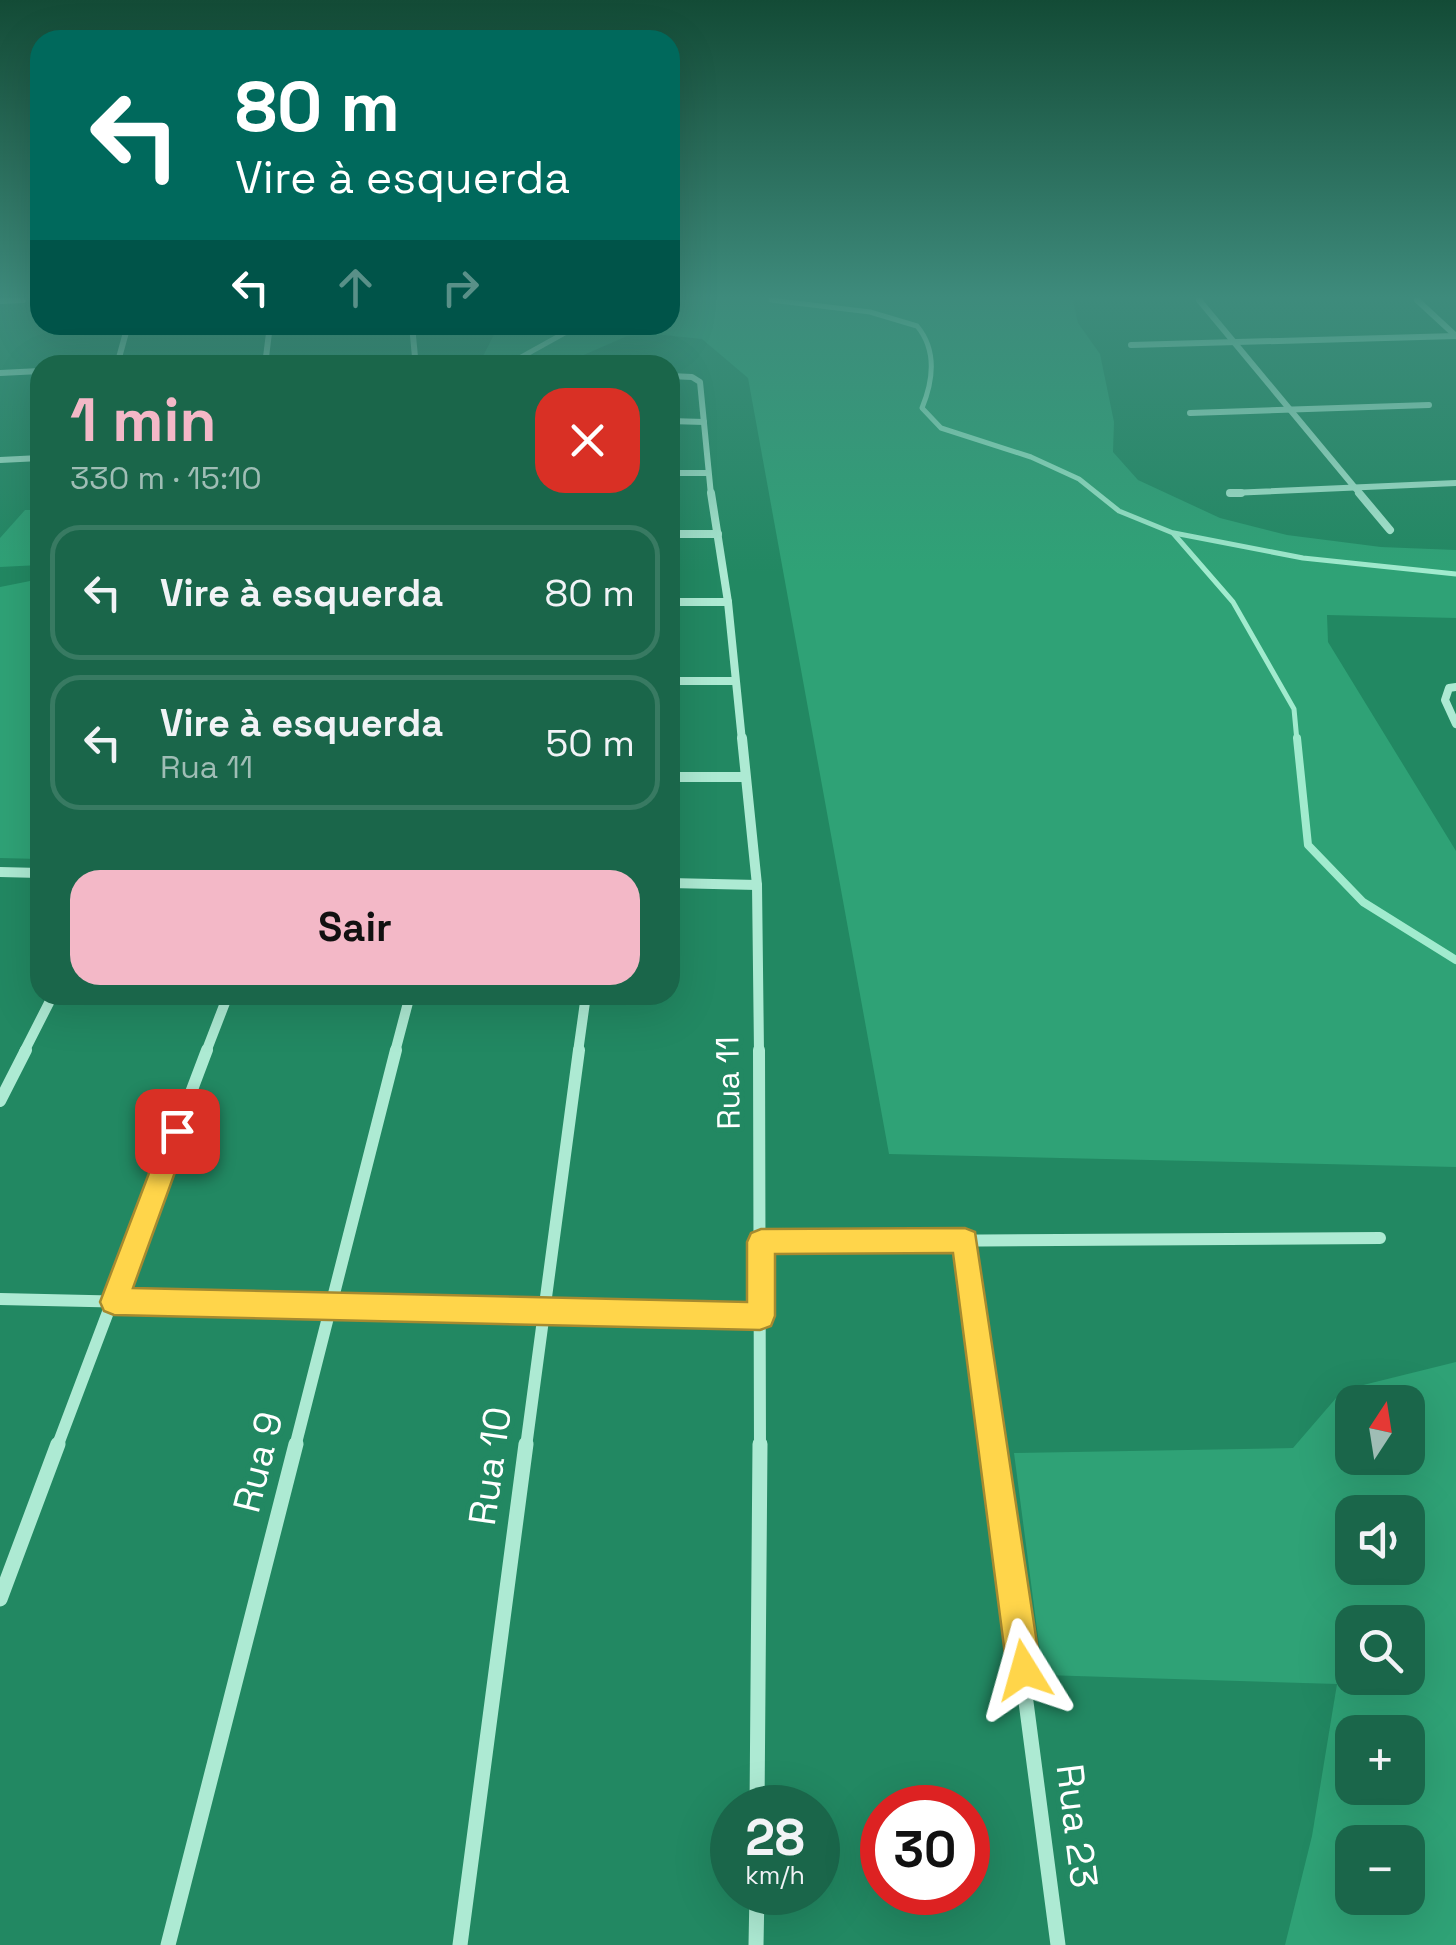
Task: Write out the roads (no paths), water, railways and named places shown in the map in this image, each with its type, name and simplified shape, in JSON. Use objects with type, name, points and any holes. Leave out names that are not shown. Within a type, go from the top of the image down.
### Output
[{"type":"street","name":"Rua 11","points":[[701,391],[708,473],[728,602],[756,884],[761,1242],[757,1785]]},
{"type":"street","points":[[1274,391],[1390,530]]},
{"type":"street","points":[[1190,413],[1429,405]]},
{"type":"street","points":[[680,422],[704,422]]},
{"type":"street","points":[[0,460],[30,458]]},
{"type":"street","points":[[680,473],[708,473]]},
{"type":"street","points":[[1230,492],[1456,483]]},
{"type":"street","points":[[680,534],[718,534]]},
{"type":"street","points":[[680,602],[728,602]]},
{"type":"street","points":[[680,681],[735,681]]},
{"type":"street","points":[[1456,687],[1449,688],[1445,700],[1456,724]]},
{"type":"street","points":[[680,777],[744,777]]},
{"type":"street","points":[[0,872],[30,873]]},
{"type":"street","points":[[680,883],[756,884]]},
{"type":"street","points":[[0,1101],[48,1005]]},
{"type":"street","points":[[0,1599],[224,1005]]},
{"type":"street","name":"Rua 9","points":[[168,1945],[407,1005]]},
{"type":"street","name":"Rua 10","points":[[460,1945],[585,1005]]},
{"type":"street","points":[[761,1242],[1380,1238]]},
{"type":"street","name":"Rua 23","points":[[965,1240],[1058,1945]]},
{"type":"street","points":[[0,1299],[760,1316]]},
{"type":"street","points":[[756,1945],[757,1915]]},
{"type":"waterway","points":[[928,391],[922,408],[941,428],[1031,457],[1079,479],[1119,511],[1173,533],[1233,602],[1294,709],[1297,741]]},
{"type":"waterway","points":[[1174,533],[1303,558],[1456,574]]},
{"type":"waterway","points":[[1297,738],[1308,845],[1363,902],[1456,960]]}]
